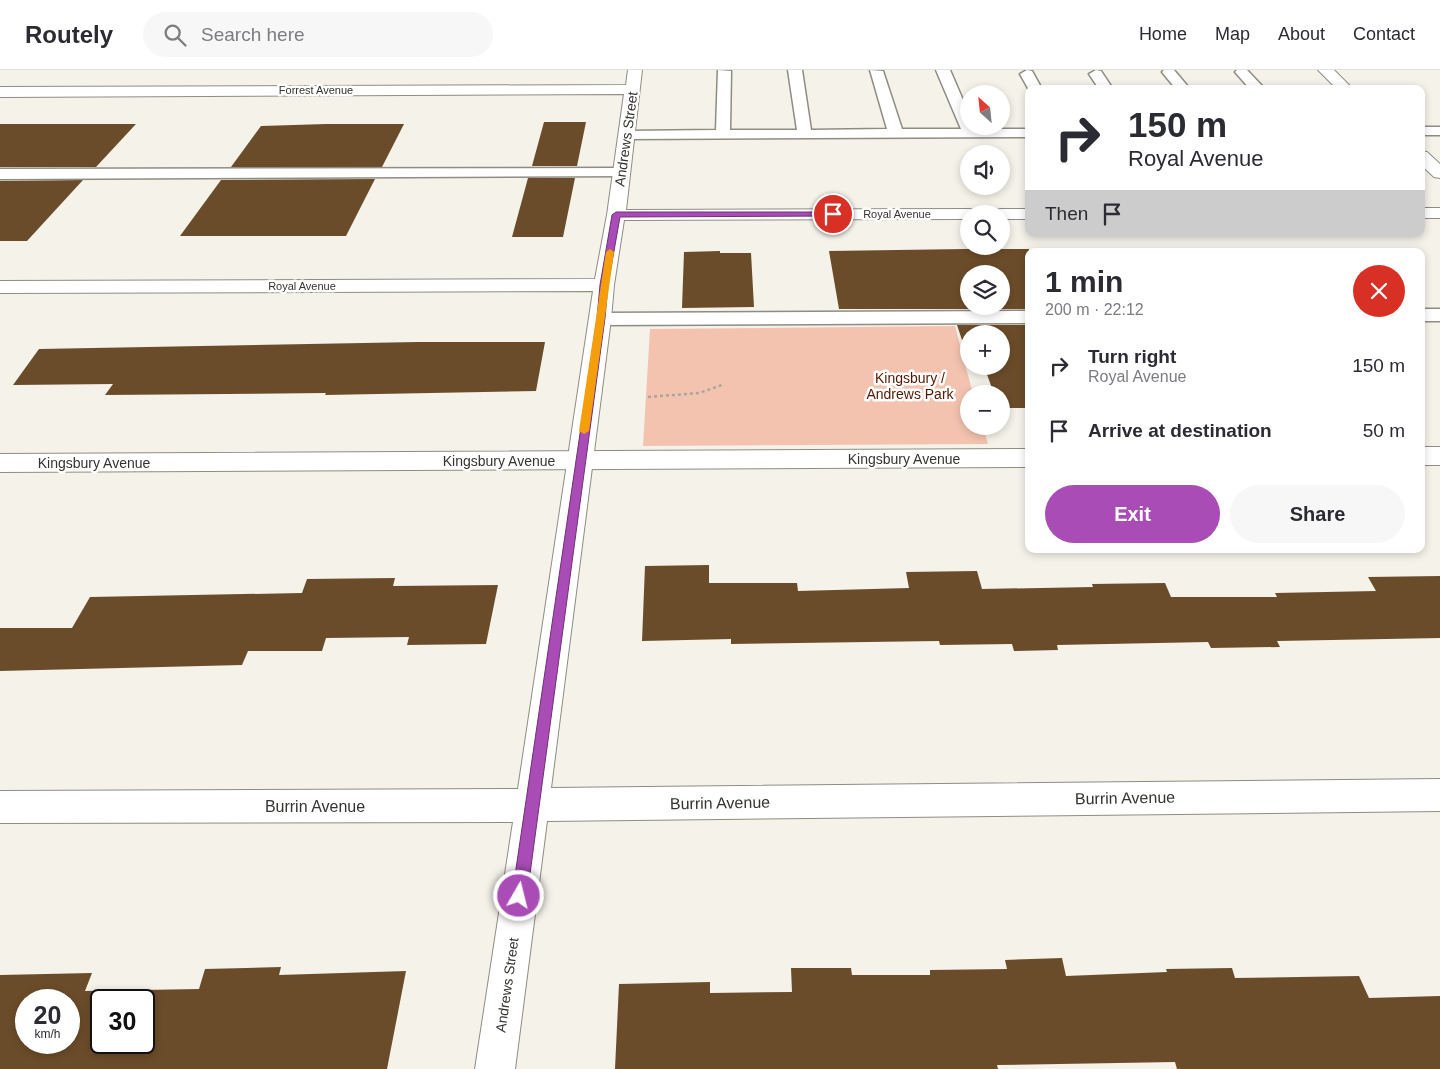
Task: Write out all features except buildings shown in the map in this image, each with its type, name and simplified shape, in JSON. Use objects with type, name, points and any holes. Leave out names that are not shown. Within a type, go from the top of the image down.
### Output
[{"type":"street","points":[[1325,70],[1342,85]]},
{"type":"street","name":"Forrest Avenue","points":[[0,92],[633,80]]},
{"type":"street","name":"Andrews Street","points":[[495,1069],[601,318],[604,285],[616,215],[633,80]]},
{"type":"street","points":[[1425,160],[1440,173]]},
{"type":"street","points":[[1425,213],[1440,213]]},
{"type":"street","name":"Royal Avenue","points":[[616,215],[960,214]]},
{"type":"street","points":[[1010,214],[1025,214]]},
{"type":"street","name":"Royal Avenue","points":[[0,287],[604,285]]},
{"type":"street","points":[[1425,456],[1440,456]]},
{"type":"street","name":"Kingsbury Avenue","points":[[0,463],[1025,458]]},
{"type":"street","name":"Burrin Avenue","points":[[0,807],[532,805],[1440,795]]},
{"type":"lane","points":[[795,70],[805,135]]},
{"type":"lane","points":[[943,70],[960,110]]},
{"type":"lane","points":[[723,135],[724,71]]},
{"type":"lane","points":[[876,71],[896,134]]},
{"type":"lane","points":[[1169,72],[1180,85]]},
{"type":"lane","points":[[1242,72],[1254,85]]},
{"type":"lane","points":[[1027,74],[1033,85]]},
{"type":"lane","points":[[1096,74],[1103,85]]},
{"type":"lane","points":[[1425,132],[1440,131]]},
{"type":"lane","points":[[627,135],[960,134]]},
{"type":"lane","points":[[1010,134],[1025,134]]},
{"type":"lane","points":[[0,174],[620,173]]},
{"type":"lane","points":[[1425,315],[1440,315]]},
{"type":"lane","points":[[601,318],[1025,317]]},
{"type":"path","points":[[648,397],[700,393],[722,385]]},
{"type":"green space","name":"Kingsbury / Andrews Park","points":[[955,326],[960,345],[960,375],[968,375],[971,385],[960,385],[960,435],[986,435],[988,444],[643,446],[650,329]]},
{"type":"slow traffic","points":[[584,431],[610,252]]},
{"type":"route","points":[[519,896],[601,318],[604,285],[616,215],[833,214]]}]
